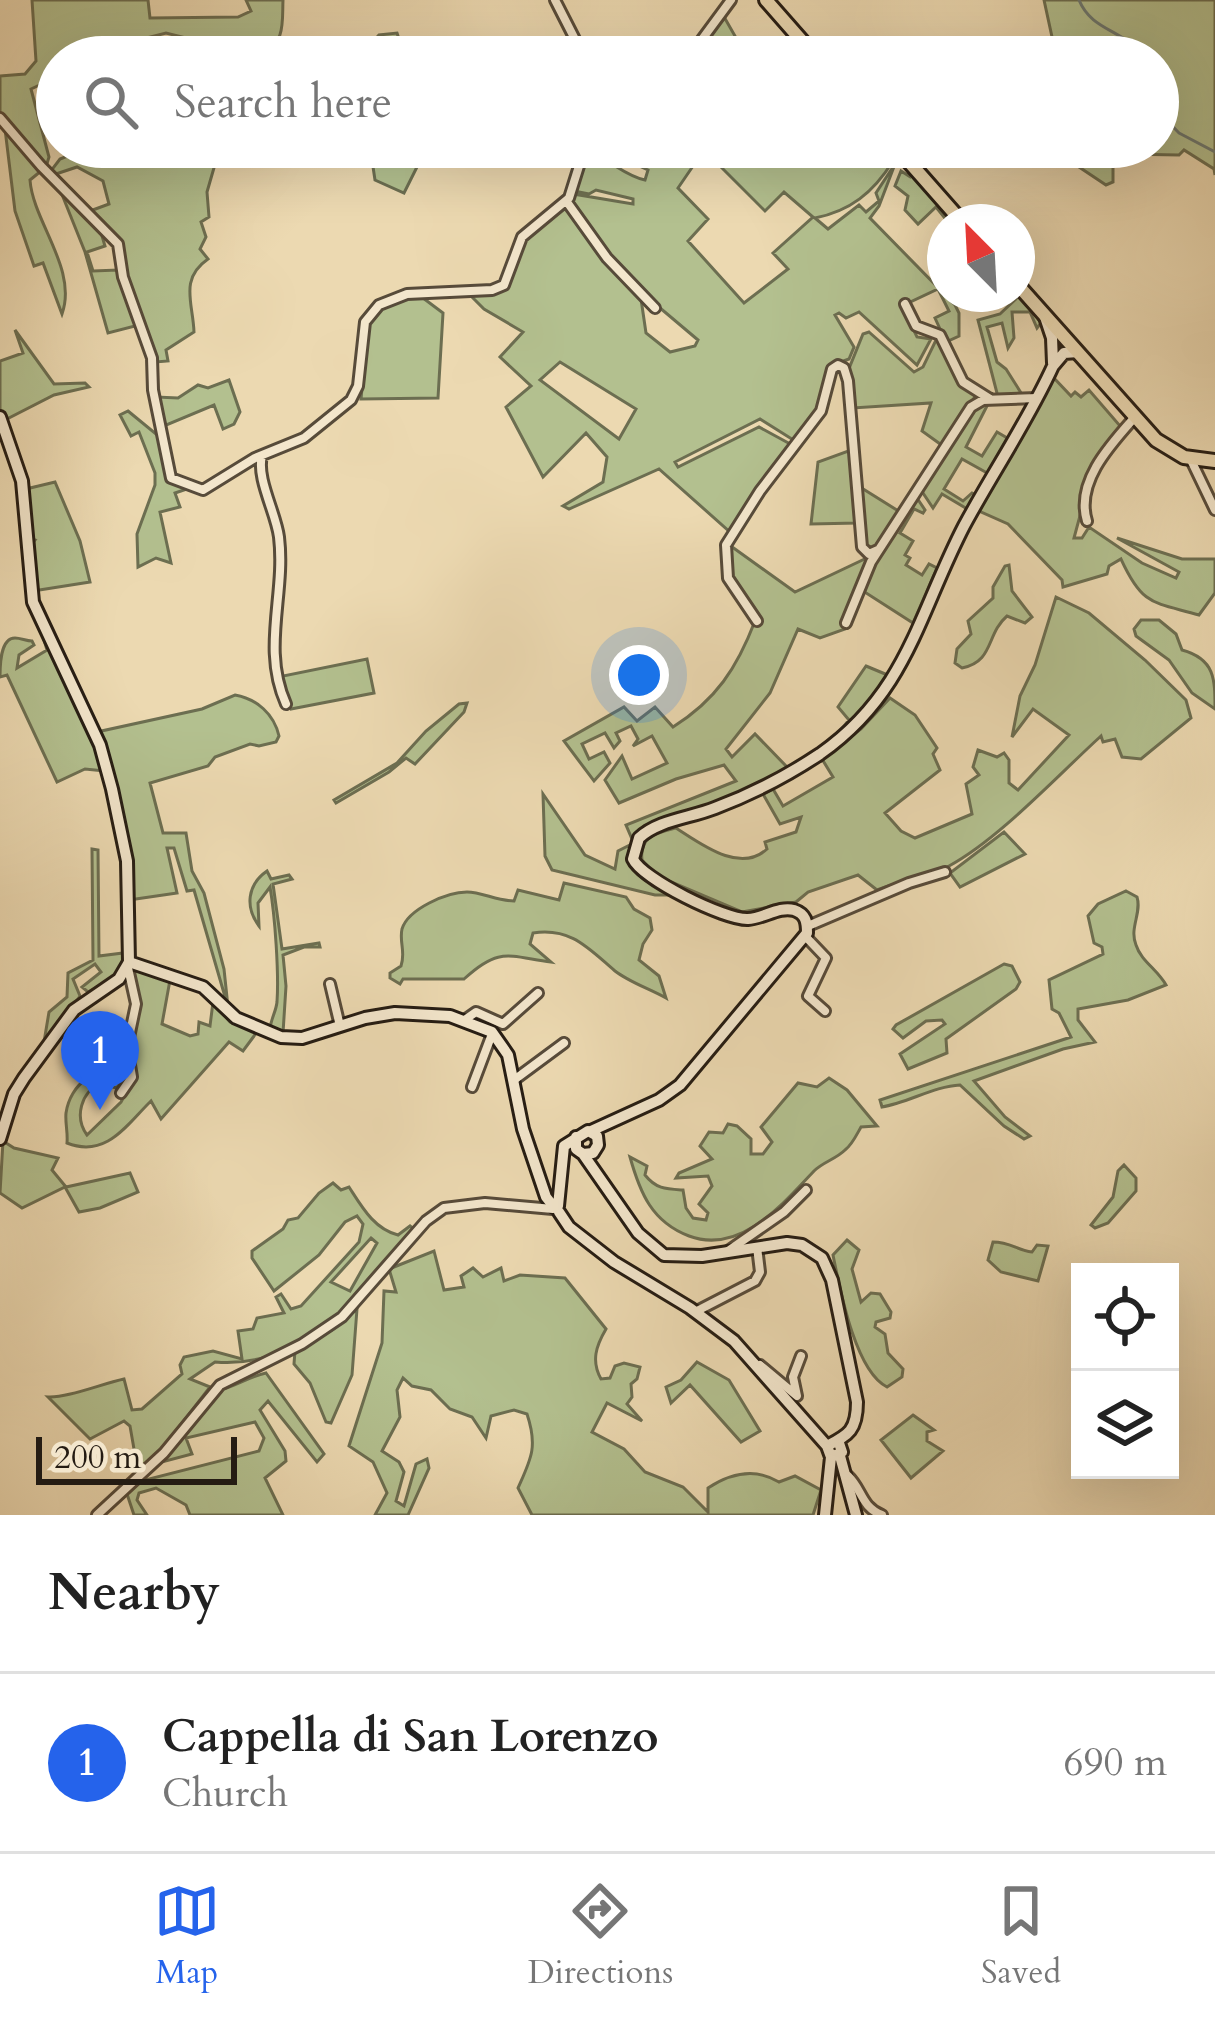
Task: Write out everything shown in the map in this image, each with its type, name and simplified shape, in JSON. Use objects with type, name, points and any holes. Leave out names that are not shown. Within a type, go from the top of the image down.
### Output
[{"type":"main road","points":[[766,0],[798,36]]},
{"type":"main road","points":[[914,168],[946,204]]},
{"type":"main road","points":[[1035,304],[1065,348],[1162,445],[1191,460],[1211,461]]},
{"type":"street","points":[[556,0],[574,36]]},
{"type":"street","points":[[704,36],[731,0]]},
{"type":"street","points":[[0,118],[36,157]]},
{"type":"street","points":[[46,168],[118,246],[121,272],[152,361],[153,390],[172,479],[207,489],[262,455],[304,438],[354,397],[365,322],[379,305],[407,294],[500,288],[522,237],[567,202],[579,168]]},
{"type":"street","points":[[567,202],[607,258],[655,308]]},
{"type":"street","points":[[905,304],[917,326],[940,335],[963,382],[992,399]]},
{"type":"street","points":[[825,1011],[808,996],[826,958],[807,932],[803,916],[791,910],[735,918],[636,867],[636,842],[654,827],[714,808],[786,775],[832,745],[873,709],[901,667],[957,541],[1065,348]]},
{"type":"street","points":[[757,621],[728,579],[726,545],[821,411],[832,369],[838,365],[848,381],[862,547],[869,554],[878,550]]},
{"type":"street","points":[[846,623],[878,550],[969,410],[992,399],[1037,398]]},
{"type":"street","points":[[0,417],[21,476],[32,599],[98,740],[128,865],[129,965],[136,1013],[127,1047],[131,1077],[121,1094]]},
{"type":"street","points":[[1088,521],[1084,509],[1096,465],[1135,417]]},
{"type":"street","points":[[262,455],[260,469],[275,510],[280,542],[272,649],[286,704]]},
{"type":"street","points":[[1191,460],[1215,511]]},
{"type":"street","points":[[560,1168],[566,1158],[590,1146],[611,1124],[680,1085],[807,932],[909,883],[945,872]]},
{"type":"street","points":[[129,965],[203,987],[236,1018],[280,1037],[302,1038],[387,1013],[466,1019],[492,1032],[508,1054],[547,1200],[569,1227],[614,1262],[695,1312],[797,1396],[793,1377],[801,1355]]},
{"type":"street","points":[[0,1139],[14,1094],[74,1010],[119,980],[129,965]]},
{"type":"street","points":[[330,984],[340,1026]]},
{"type":"street","points":[[466,1019],[476,1012],[503,1024],[538,993]]},
{"type":"street","points":[[472,1088],[492,1032]]},
{"type":"street","points":[[514,1080],[564,1043]]},
{"type":"street","points":[[556,1208],[564,1146],[576,1137],[590,1146],[600,1178],[638,1233],[657,1251],[680,1258],[802,1245],[822,1258],[830,1271],[857,1402],[852,1428],[834,1451],[825,1515]]},
{"type":"street","points":[[727,1252],[806,1190]]},
{"type":"street","points":[[97,1515],[164,1453],[220,1385],[342,1317],[426,1221],[444,1208],[484,1203],[556,1208]]},
{"type":"street","points":[[695,1312],[755,1281],[760,1272],[758,1247]]},
{"type":"street","points":[[759,1365],[834,1451],[847,1475],[856,1515]]},
{"type":"street","points":[[847,1475],[866,1505],[882,1515]]},
{"type":"green space","points":[[32,0],[148,0],[150,18],[238,17],[251,11],[246,0],[283,0],[279,36],[36,36],[36,61]]},
{"type":"green space","points":[[1044,0],[1215,0],[1215,175],[1214,169],[1184,150],[1179,155],[1179,36],[1052,36]]},
{"type":"green space","points":[[723,15],[735,36],[708,36]]},
{"type":"green space","points":[[36,61],[36,87],[31,89],[36,155],[0,113],[0,76],[25,74]]},
{"type":"green space","points":[[5,129],[41,171],[30,180],[60,263],[65,297],[62,314],[43,263],[34,266],[15,211]]},
{"type":"green space","points":[[79,168],[214,168],[207,192],[209,217],[201,222],[206,237],[200,249],[208,259],[191,283],[194,332],[166,350],[168,361],[156,362],[123,252],[90,211],[109,204],[103,181]]},
{"type":"green space","points":[[373,168],[416,168],[404,193],[375,180]]},
{"type":"green space","points":[[581,168],[619,168],[645,180],[648,170],[644,168],[692,168],[678,188],[708,219],[688,241],[744,303],[788,269],[773,253],[813,217],[784,192],[765,211],[722,168],[888,168],[850,205],[815,218],[828,229],[859,205],[866,212],[879,201],[876,193],[893,168],[879,206],[870,218],[927,276],[927,294],[902,306],[917,337],[931,339],[917,365],[859,312],[846,318],[839,313],[835,315],[854,347],[849,359],[830,366],[821,406],[795,441],[760,419],[675,462],[678,467],[759,427],[792,445],[730,532],[659,469],[569,509],[563,506],[603,482],[607,457],[586,433],[543,477],[506,407],[531,386],[500,357],[523,332],[484,309],[469,294],[505,287],[524,238],[567,205],[585,234],[641,299],[646,333],[670,352],[695,346],[698,340],[628,281],[569,202],[573,194],[633,204],[633,199],[596,190],[589,194],[574,191]],"holes":[[[560,362],[636,409],[619,439],[540,380]]]},
{"type":"green space","points":[[908,168],[940,204],[927,204],[927,216],[918,224],[905,210],[908,196],[895,186],[901,171],[909,176]]},
{"type":"green space","points":[[1080,168],[1113,168],[1113,182],[1106,185]]},
{"type":"green space","points":[[61,192],[100,229],[105,246],[87,252],[93,271],[118,270],[139,325],[108,333],[85,252]]},
{"type":"green space","points":[[419,295],[443,313],[438,398],[361,399],[368,321],[393,300]]},
{"type":"green space","points":[[958,312],[959,336],[946,342],[935,318]]},
{"type":"green space","points":[[1012,312],[1014,338],[1008,348],[1002,323],[987,327],[997,362],[1023,396],[998,397],[978,320]]},
{"type":"green space","points":[[15,330],[54,384],[85,383],[89,387],[54,395],[5,420],[0,409],[0,361],[23,353]]},
{"type":"green space","points":[[869,332],[914,372],[923,367],[938,336],[966,388],[976,395],[943,446],[922,431],[931,403],[853,408],[848,371],[863,334]]},
{"type":"green space","points":[[1053,377],[1071,396],[1075,392],[1081,397],[1089,390],[1121,427],[1092,471],[1074,538],[1082,538],[1089,527],[1142,563],[1176,578],[1179,572],[1117,538],[1182,559],[1215,559],[1215,593],[1199,615],[1151,600],[1136,586],[1121,559],[1109,566],[1107,574],[1063,587],[1062,580],[1008,524],[979,511]]},
{"type":"green space","points":[[229,380],[240,412],[234,424],[223,429],[214,405],[164,426],[157,397],[178,398],[198,385],[208,388]]},
{"type":"green space","points":[[989,402],[966,447],[982,456],[997,432],[1009,439],[989,474],[962,459],[944,489],[963,501],[972,493],[978,496],[969,510],[942,494],[933,508],[921,490],[971,411]]},
{"type":"green space","points":[[128,411],[161,438],[169,480],[187,489],[175,493],[180,507],[160,512],[171,563],[156,558],[138,567],[137,534],[155,473],[139,432],[131,436],[120,415]]},
{"type":"green space","points":[[851,450],[857,523],[811,524],[818,462]]},
{"type":"green space","points":[[55,482],[80,541],[90,582],[33,591],[30,546],[35,540],[29,538],[26,489]]},
{"type":"green space","points":[[860,487],[900,512],[872,551],[866,549]]},
{"type":"green space","points":[[917,498],[925,510],[914,509],[900,533],[913,541],[905,555],[910,558],[906,565],[922,575],[929,564],[937,568],[913,623],[863,591],[873,564]]},
{"type":"green space","points":[[728,544],[795,592],[871,556],[844,620],[848,628],[820,638],[798,629],[770,693],[726,749],[732,757],[755,734],[788,768],[726,799],[644,826],[632,839],[626,825],[736,781],[724,765],[619,803],[605,780],[622,756],[632,779],[667,763],[652,736],[633,746],[638,739],[631,726],[616,733],[620,741],[614,748],[605,733],[582,744],[589,759],[604,752],[610,763],[594,781],[564,741],[624,707],[637,721],[655,707],[673,727],[713,694],[741,654],[755,621],[729,577]]},
{"type":"green space","points":[[1009,565],[1012,591],[1032,617],[1025,623],[1007,616],[980,660],[962,668],[955,663],[957,649],[971,634],[968,621],[993,598],[993,587]]},
{"type":"green space","points":[[1056,597],[1089,613],[1186,700],[1191,718],[1141,759],[1122,757],[1115,739],[1103,742],[1101,736],[968,854],[941,870],[877,890],[858,875],[808,892],[796,902],[742,912],[657,876],[642,860],[646,841],[676,828],[721,854],[745,859],[767,849],[765,842],[796,832],[801,817],[780,824],[763,794],[773,789],[783,806],[833,777],[822,759],[861,729],[890,698],[915,715],[937,748],[933,754],[940,770],[885,813],[901,831],[915,838],[972,814],[966,784],[979,775],[973,767],[978,750],[997,757],[1004,753],[1009,760],[1009,783],[1018,790],[1069,735],[1033,709],[1012,737],[1020,696]]},
{"type":"green space","points":[[1141,620],[1159,620],[1176,634],[1182,650],[1207,665],[1215,709],[1192,693],[1169,660],[1136,636],[1134,629]]},
{"type":"green space","points":[[42,633],[83,712],[105,771],[85,769],[57,782],[7,675],[0,677],[6,643],[17,638],[34,645],[19,655],[17,668],[47,650]]},
{"type":"green space","points":[[367,659],[374,693],[291,709],[278,677]]},
{"type":"green space","points":[[866,666],[890,676],[858,717],[835,737],[849,720],[838,707]]},
{"type":"green space","points":[[235,695],[269,714],[279,736],[276,742],[250,744],[215,757],[208,766],[150,783],[163,833],[186,833],[192,871],[204,893],[224,969],[228,1007],[194,890],[187,891],[174,848],[167,848],[177,893],[129,900],[131,866],[97,732],[202,709]]},
{"type":"green space","points":[[467,703],[415,764],[406,758],[336,803],[334,800],[397,763],[426,731],[459,704]]},
{"type":"green space","points":[[543,794],[585,855],[615,869],[618,851],[630,845],[635,871],[673,895],[655,895],[552,870],[545,856]]},
{"type":"green space","points":[[1004,832],[1025,854],[960,887],[950,873]]},
{"type":"green space","points":[[92,849],[98,850],[99,956],[123,953],[123,961],[113,977],[88,992],[82,987],[101,972],[95,964],[73,979],[80,996],[43,1048],[49,1012],[67,997],[68,973],[93,960]]},
{"type":"green space","points":[[267,871],[271,879],[289,875],[292,879],[273,884],[282,949],[319,943],[320,947],[283,955],[283,1033],[270,1029],[277,990],[270,887],[258,903],[259,926],[250,904],[255,883]]},
{"type":"green space","points":[[564,883],[626,897],[634,909],[650,918],[652,930],[639,960],[659,976],[666,998],[621,975],[569,937],[546,932],[533,933],[530,944],[551,962],[504,956],[486,962],[464,979],[403,979],[400,984],[390,978],[401,966],[402,929],[429,903],[467,892],[514,901],[518,890],[559,900]]},
{"type":"green space","points":[[1126,891],[1137,897],[1134,939],[1138,951],[1166,985],[1128,1000],[1078,1009],[1078,1020],[1095,1042],[974,1081],[1005,1117],[1030,1136],[1024,1139],[1004,1126],[960,1085],[882,1107],[880,1100],[1071,1037],[1052,1009],[1049,980],[1103,954],[1102,947],[1094,943],[1088,916],[1098,904]]},
{"type":"green space","points":[[1004,964],[1012,966],[1020,982],[1016,989],[946,1039],[947,1053],[908,1069],[900,1054],[945,1024],[926,1021],[903,1038],[893,1029],[896,1025]]},
{"type":"green space","points":[[136,968],[170,980],[162,1024],[190,1036],[198,1034],[199,1022],[210,1026],[213,1002],[230,1022],[257,1032],[243,1051],[229,1042],[161,1119],[151,1101],[105,1143],[81,1147],[67,1143],[66,1113],[79,1085],[103,1075],[120,1085],[101,1083],[84,1099],[80,1113],[87,1135],[121,1102],[134,1078],[130,1042],[140,1007]]},
{"type":"green space","points":[[829,1078],[847,1090],[877,1126],[861,1127],[848,1148],[818,1168],[759,1223],[726,1239],[708,1240],[676,1230],[649,1205],[630,1157],[647,1166],[645,1175],[653,1183],[683,1190],[693,1218],[706,1220],[708,1213],[699,1204],[712,1186],[708,1176],[676,1178],[712,1159],[700,1146],[709,1132],[723,1133],[728,1124],[737,1126],[751,1139],[751,1154],[763,1154],[772,1142],[761,1127],[798,1083],[817,1087]]},
{"type":"green space","points":[[3,1141],[58,1158],[52,1170],[66,1187],[130,1173],[138,1192],[79,1212],[65,1187],[22,1208],[0,1193]]},
{"type":"green space","points":[[1124,1165],[1136,1178],[1136,1191],[1108,1223],[1095,1228],[1091,1225],[1113,1197],[1118,1171]]},
{"type":"green space","points":[[333,1183],[341,1190],[349,1187],[382,1228],[398,1235],[410,1226],[415,1230],[352,1301],[304,1340],[248,1361],[215,1362],[190,1379],[210,1387],[159,1453],[138,1472],[130,1426],[124,1421],[90,1439],[48,1397],[124,1379],[132,1410],[142,1409],[182,1374],[184,1357],[213,1351],[242,1359],[238,1331],[253,1329],[257,1318],[284,1313],[276,1297],[281,1294],[291,1309],[301,1306],[359,1242],[363,1224],[357,1216],[274,1291],[252,1251],[288,1220],[298,1218]],"holes":[[[371,1238],[377,1243],[350,1291],[331,1282]]]},
{"type":"green space","points":[[847,1240],[859,1250],[852,1269],[861,1302],[871,1293],[880,1294],[891,1312],[890,1318],[876,1322],[875,1327],[885,1334],[888,1353],[903,1369],[902,1377],[887,1387],[866,1364],[845,1307],[833,1255]]},
{"type":"green space","points":[[993,1242],[1032,1252],[1037,1245],[1048,1246],[1038,1281],[1001,1272],[988,1260]]},
{"type":"green space","points":[[434,1251],[444,1290],[464,1287],[461,1276],[473,1268],[483,1277],[501,1268],[504,1281],[520,1275],[565,1278],[606,1329],[596,1354],[601,1379],[610,1378],[615,1366],[624,1363],[640,1367],[627,1404],[642,1421],[607,1403],[592,1432],[624,1449],[645,1472],[683,1487],[708,1512],[708,1488],[726,1479],[752,1474],[779,1482],[795,1476],[821,1490],[813,1515],[532,1515],[518,1488],[532,1452],[527,1414],[514,1410],[491,1416],[486,1438],[472,1417],[450,1409],[431,1390],[412,1386],[403,1378],[397,1390],[400,1417],[382,1451],[399,1462],[404,1472],[396,1501],[404,1506],[416,1464],[427,1459],[429,1468],[408,1515],[375,1515],[387,1493],[373,1462],[349,1446],[382,1343],[384,1291],[396,1292],[389,1269]]},
{"type":"green space","points":[[357,1309],[352,1375],[331,1423],[326,1422],[310,1383],[294,1364],[295,1351]]},
{"type":"green space","points":[[697,1362],[729,1380],[760,1431],[741,1442],[690,1385],[671,1403],[666,1387],[681,1380]]},
{"type":"green space","points":[[266,1373],[324,1454],[317,1462],[268,1401],[260,1410],[285,1451],[286,1461],[265,1478],[283,1515],[190,1515],[186,1505],[156,1488],[139,1493],[137,1500],[147,1515],[134,1515],[126,1491],[137,1482],[259,1451],[264,1438],[255,1422],[186,1438],[192,1454],[162,1462],[217,1391]]},
{"type":"green space","points":[[913,1415],[934,1430],[927,1432],[927,1441],[943,1451],[911,1478],[881,1440]]},
{"type":"waterway","points":[[1079,0],[1092,18],[1119,36]]},
{"type":"waterway","points":[[1179,133],[1215,152]]},
{"type":"place","name":"Cappella di San Lorenzo","points":[[100,1110]]}]
